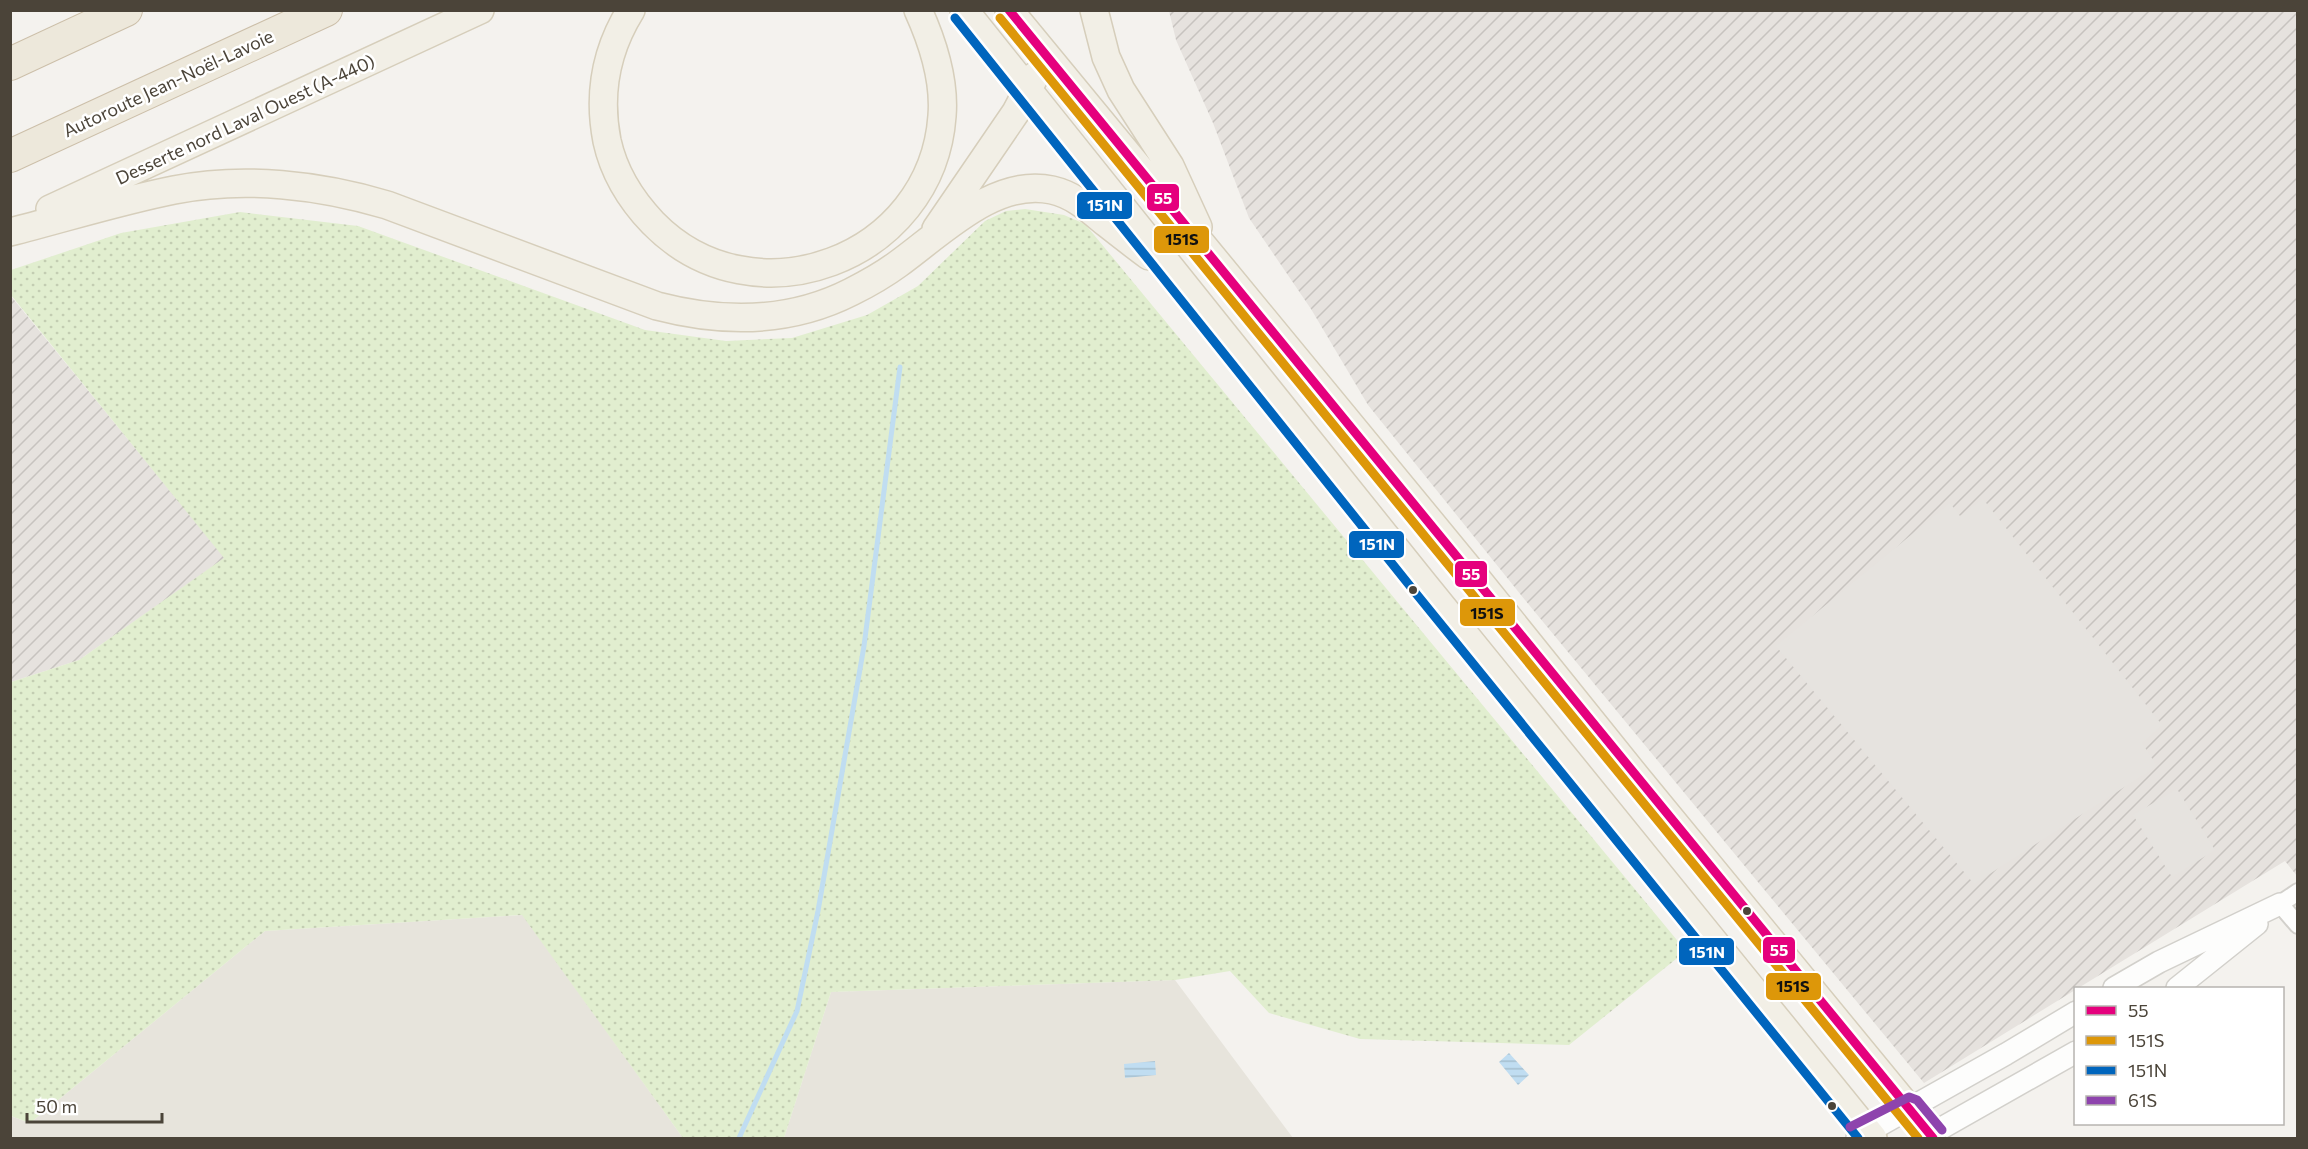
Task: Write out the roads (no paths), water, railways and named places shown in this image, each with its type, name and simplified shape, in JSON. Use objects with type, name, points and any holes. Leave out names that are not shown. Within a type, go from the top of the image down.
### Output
[{"type":"highway","points":[[10,64],[126,10]]},
{"type":"highway","name":"Autoroute Jean-Noël-Lavoie","points":[[10,156],[326,10]]},
{"type":"main road","name":"Desserte nord Laval Ouest (A-440)","points":[[10,227],[480,10]]},
{"type":"main road","points":[[631,10],[613,46],[604,85],[604,125],[609,151],[620,179],[647,217],[671,239],[685,248],[723,265],[749,271],[777,273],[802,271],[829,264],[864,247],[896,221],[913,200],[926,178],[940,136],[942,97],[935,54],[918,10]]},
{"type":"main road","points":[[964,10],[1866,1136]]},
{"type":"main road","points":[[1009,10],[1213,261],[1470,570],[1909,1109],[1929,1137]]},
{"type":"main road","points":[[1094,10],[1106,57],[1121,90],[1170,166],[1213,261]]},
{"type":"main road","points":[[930,238],[1016,111],[1045,56]]},
{"type":"main road","points":[[10,232],[175,190],[237,184],[302,187],[355,196],[387,205],[657,306],[694,315],[729,319],[792,312],[837,298],[863,286],[897,265],[930,238],[998,195],[1030,188],[1052,190],[1081,203],[1183,282]]},
{"type":"street","points":[[2177,987],[2298,892]]},
{"type":"street","points":[[2280,904],[2298,925]]},
{"type":"street","points":[[2116,987],[2159,962],[2280,904]]},
{"type":"street","points":[[1866,1136],[2074,1013]]},
{"type":"street","points":[[1929,1137],[2074,1053]]},
{"type":"water","points":[[1509,1053],[1529,1075],[1518,1085],[1499,1062]]},
{"type":"water","points":[[1155,1061],[1156,1075],[1125,1078],[1124,1064]]},
{"type":"waterway","points":[[739,1138],[797,1011],[818,911],[864,646],[900,367]]}]
